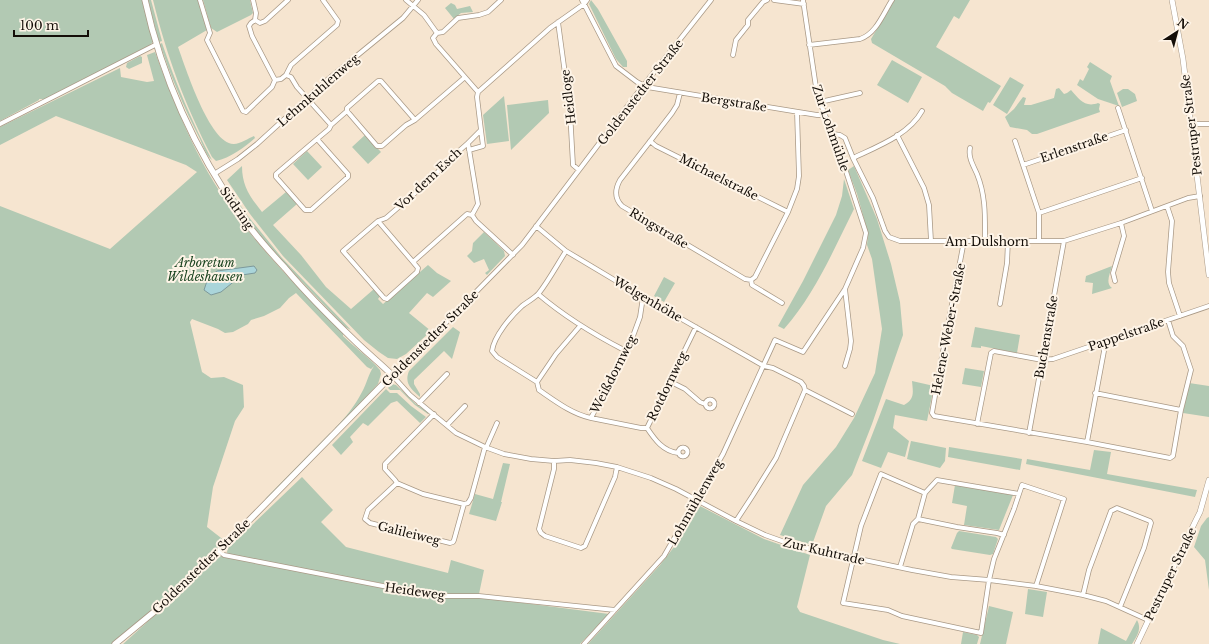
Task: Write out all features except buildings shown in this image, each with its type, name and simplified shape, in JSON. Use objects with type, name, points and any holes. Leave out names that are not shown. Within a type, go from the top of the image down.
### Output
[{"type":"main road","name":"Südring","points":[[146,0],[157,44],[182,113],[214,174],[243,218],[285,269],[354,340],[392,375]]},
{"type":"main road","name":"Goldenstedter Straße","points":[[115,644],[160,607],[219,551],[392,375]]},
{"type":"street","points":[[200,0],[210,33],[207,40],[243,111],[246,112],[272,87],[275,80]]},
{"type":"street","points":[[253,0],[256,13],[255,20],[249,26],[252,36],[275,80]]},
{"type":"street","points":[[255,20],[260,22],[265,21],[288,0]]},
{"type":"street","points":[[275,80],[282,79],[286,75],[291,65],[337,25],[338,21],[323,0]]},
{"type":"street","points":[[406,0],[424,16],[437,33]]},
{"type":"street","name":"Lehmkuhlenweg","points":[[214,174],[238,159],[257,144],[307,98],[403,18],[418,0]]},
{"type":"street","points":[[478,92],[464,78],[436,44],[433,38],[437,33],[443,32],[458,18],[488,12],[501,0]]},
{"type":"street","name":"Goldenstedter Straße","points":[[392,375],[420,349],[513,255],[711,0]]},
{"type":"street","points":[[733,55],[736,40],[748,25],[748,20],[763,2],[767,0]]},
{"type":"street","points":[[774,0],[804,2]]},
{"type":"street","points":[[809,45],[866,37],[873,32],[892,0]]},
{"type":"street","name":"Pestruper Straße","points":[[1172,0],[1182,46],[1209,276]]},
{"type":"street","points":[[469,150],[483,146],[477,96],[478,92],[584,1],[616,66],[644,86]]},
{"type":"street","name":"Zur Lohmühle","points":[[775,340],[803,352],[845,289],[863,248],[866,233],[851,185],[817,94],[804,2]]},
{"type":"street","name":"Heidloge","points":[[558,22],[570,111],[573,165],[579,170]]},
{"type":"street","points":[[0,124],[157,44]]},
{"type":"street","points":[[286,75],[331,125]]},
{"type":"street","points":[[347,111],[378,146],[382,146],[406,125],[416,120],[464,78]]},
{"type":"street","points":[[317,139],[348,174],[348,177],[308,211],[305,210],[276,177],[276,174],[317,139],[329,129],[331,125],[347,111],[347,108],[378,81],[381,81],[416,120]]},
{"type":"street","name":"Bergstraße","points":[[644,86],[652,89],[825,115]]},
{"type":"street","name":"Ringstraße","points":[[680,93],[677,105],[672,113],[617,185],[616,191],[618,201],[622,206],[745,279],[751,280],[752,285],[782,303]]},
{"type":"street","points":[[820,102],[860,93]]},
{"type":"street","points":[[1118,108],[1152,211]]},
{"type":"street","points":[[853,158],[897,135],[915,121],[922,111]]},
{"type":"street","points":[[751,280],[754,277],[788,212],[797,189],[799,176],[797,112]]},
{"type":"street","points":[[1192,124],[1209,124]]},
{"type":"street","name":"Vor dem Esch","points":[[412,262],[418,268],[417,272],[386,299],[343,251],[378,221],[386,218],[430,180],[442,166],[481,130]]},
{"type":"street","name":"Erlenstraße","points":[[1023,165],[1126,130]]},
{"type":"street","name":"Am Dulshorn","points":[[833,134],[840,134],[845,138],[853,158],[873,198],[885,231],[890,237],[900,241],[1064,241],[1200,196]]},
{"type":"street","points":[[897,135],[924,188],[931,218],[931,241]]},
{"type":"street","name":"Michaelstraße","points":[[650,141],[656,146],[788,212]]},
{"type":"street","points":[[1015,141],[1039,213],[1039,240]]},
{"type":"street","points":[[468,143],[478,204],[472,215]]},
{"type":"street","points":[[970,148],[969,154],[979,179],[984,198],[986,217],[985,241]]},
{"type":"street","points":[[1039,213],[1142,178]]},
{"type":"street","points":[[1167,206],[1172,221],[1168,272],[1169,283],[1180,316]]},
{"type":"street","points":[[378,221],[412,262],[467,214],[472,215]]},
{"type":"street","points":[[472,215],[476,221],[513,255]]},
{"type":"street","points":[[1115,281],[1113,273],[1124,236],[1120,223]]},
{"type":"street","name":"Welgenhöhe","points":[[536,226],[566,251],[643,297],[764,366],[773,368],[801,382],[805,390],[852,414]]},
{"type":"street","name":"Helene-Weber-Straße","points":[[964,241],[932,413],[934,416],[978,424]]},
{"type":"street","points":[[1000,304],[1007,263],[1008,241]]},
{"type":"street","name":"Buchenstraße","points":[[1029,433],[1064,241]]},
{"type":"street","points":[[566,251],[538,294],[522,306],[504,327],[492,345],[492,351],[497,357],[537,382],[539,390],[570,410],[582,416],[591,418]]},
{"type":"street","points":[[845,289],[851,341],[845,366]]},
{"type":"street","points":[[538,294],[580,326],[624,350]]},
{"type":"street","name":"Weißdornweg","points":[[643,297],[640,317],[633,336],[624,350],[591,418],[647,428]]},
{"type":"street","name":"Pappelstraße","points":[[1042,360],[1053,358],[1209,306]]},
{"type":"street","points":[[1042,360],[994,351],[990,353],[978,424],[1087,442],[1170,458],[1173,456],[1181,410],[1191,370],[1183,346],[1173,336],[1168,320]]},
{"type":"street","points":[[537,382],[556,354],[580,326]]},
{"type":"street","name":"Rotdornweg","points":[[678,453],[673,452],[656,442],[647,428],[696,327]]},
{"type":"street","name":"Lohmühlenweg","points":[[584,644],[664,556],[723,454],[775,340]]},
{"type":"street","points":[[1087,442],[1104,351],[1101,342]]},
{"type":"street","points":[[419,403],[447,374]]},
{"type":"street","name":"Zur Kuhtrade","points":[[392,375],[419,403],[459,435],[486,448],[504,454],[531,459],[554,461],[570,460],[617,467],[651,478],[676,489],[736,521],[780,541],[793,545],[951,577],[1036,586],[1083,595],[1106,602],[1148,620]]},
{"type":"street","points":[[669,381],[685,389],[700,402],[705,404]]},
{"type":"street","points":[[736,521],[776,458],[805,390]]},
{"type":"street","points":[[1095,393],[1181,410]]},
{"type":"street","points":[[446,425],[465,406]]},
{"type":"street","points":[[434,414],[385,464],[385,469],[397,483],[423,494],[464,504],[468,503],[471,498],[486,448],[497,423]]},
{"type":"street","points":[[554,461],[554,469],[539,529],[545,536],[581,548],[585,546],[615,477],[617,467]]},
{"type":"street","points":[[925,493],[881,474],[861,526],[843,603],[888,610],[902,616],[981,633],[989,580],[994,559],[1022,485],[1064,500],[1036,586]]},
{"type":"street","points":[[900,567],[913,524],[918,518],[925,493],[937,480],[1019,494]]},
{"type":"street","name":"Pestruper Straße","points":[[1137,644],[1200,512],[1209,480]]},
{"type":"street","name":"Galileiweg","points":[[397,483],[368,510],[365,518],[370,523],[450,542],[454,540],[464,504]]},
{"type":"street","points":[[1083,595],[1089,570],[1111,511],[1117,508],[1150,521],[1151,523],[1144,548],[1120,608]]},
{"type":"street","points":[[918,518],[957,527],[1004,535]]},
{"type":"street","name":"Heideweg","points":[[219,551],[224,555],[445,596],[479,596],[615,610]]},
{"type":"green space","points":[[0,0],[143,0],[154,41],[150,45],[45,99],[39,99],[0,121]]},
{"type":"green space","points":[[148,0],[151,0],[162,41],[159,42]]},
{"type":"green space","points":[[153,0],[198,0],[207,30],[178,47],[192,86],[216,132],[225,141],[234,144],[254,136],[255,138],[232,155],[216,161],[212,157],[202,138],[185,100],[171,61]]},
{"type":"green space","points":[[203,0],[250,0],[253,13],[217,32],[211,28]]},
{"type":"green space","points":[[591,0],[598,9],[627,61],[627,67],[623,67],[616,59],[589,4]]},
{"type":"green space","points":[[894,0],[970,0],[959,19],[954,16],[936,47],[1001,86],[990,103],[988,102],[983,111],[952,93],[945,86],[872,43],[871,39]]},
{"type":"green space","points":[[451,3],[455,5],[457,9],[470,6],[473,12],[461,13],[454,19],[445,8]]},
{"type":"green space","points":[[162,43],[185,103],[212,160],[205,150],[178,92],[160,44]]},
{"type":"green space","name":"Arboretum Wildeshausen","points":[[155,52],[186,130],[208,172],[233,211],[278,266],[343,333],[343,336],[376,365],[381,374],[378,384],[338,428],[335,428],[356,402],[364,389],[374,366],[371,369],[367,367],[296,293],[280,308],[264,316],[251,320],[248,324],[233,332],[225,333],[192,319],[190,322],[202,372],[211,378],[224,377],[243,385],[244,407],[235,421],[213,487],[207,527],[225,541],[159,605],[112,644],[0,644],[0,206],[110,249],[197,172],[186,165],[56,116],[0,145],[0,127],[120,68],[121,77],[147,82],[154,81],[147,55]]},
{"type":"green space","points":[[140,56],[142,57],[142,63],[129,69],[126,67],[127,63]]},
{"type":"green space","points":[[892,60],[922,77],[908,103],[877,85]]},
{"type":"green space","points":[[1090,62],[1112,76],[1110,81],[1119,106],[1098,99],[1077,85],[1080,79],[1083,81],[1089,69],[1087,67]]},
{"type":"green space","points":[[1010,77],[1024,85],[1007,114],[993,105]]},
{"type":"green space","points":[[1059,88],[1064,94],[1071,90],[1083,102],[1089,104],[1100,104],[1100,112],[1037,134],[1032,134],[1027,130],[1010,127],[1005,117],[1014,109],[1023,97],[1026,98],[1024,105],[1031,105],[1054,98],[1056,89]]},
{"type":"green space","points":[[1123,89],[1128,89],[1135,94],[1137,101],[1122,107],[1117,93]]},
{"type":"green space","points":[[504,96],[509,141],[487,144],[483,115]]},
{"type":"green space","points":[[548,100],[549,113],[511,150],[507,105]]},
{"type":"green space","points":[[365,135],[381,152],[368,164],[352,147]]},
{"type":"green space","points":[[307,151],[322,167],[308,180],[293,164]]},
{"type":"green space","points":[[242,166],[245,185],[262,212],[286,192],[297,204],[273,225],[301,255],[326,287],[351,309],[374,289],[380,296],[378,299],[383,304],[428,265],[437,273],[451,281],[433,297],[427,293],[409,313],[431,331],[406,354],[397,359],[388,358],[364,340],[283,256],[250,214],[227,180]]},
{"type":"green space","points":[[854,166],[877,219],[891,264],[900,302],[903,335],[872,424],[852,475],[826,506],[812,545],[780,535],[803,485],[836,447],[854,418],[875,373],[882,329],[872,259],[867,245],[868,233],[857,194],[848,170]]},
{"type":"green space","points":[[844,179],[854,209],[814,287],[795,316],[784,329],[778,326],[803,281],[836,215],[842,196]]},
{"type":"green space","points":[[226,184],[247,215],[282,258],[351,330],[345,327],[260,236]]},
{"type":"green space","points":[[484,232],[504,251],[505,256],[487,275],[485,273],[489,270],[484,259],[474,263],[467,256],[472,251],[473,243]]},
{"type":"green space","points":[[1112,266],[1108,281],[1112,288],[1092,294],[1093,283],[1085,282],[1086,276]]},
{"type":"green space","points":[[664,277],[675,283],[664,302],[654,296]]},
{"type":"green space","points":[[453,327],[460,332],[452,359],[444,351],[414,380],[414,384],[420,394],[420,397],[409,386],[407,379],[409,371]]},
{"type":"green space","points":[[975,327],[1020,335],[1017,353],[981,346],[981,348],[971,347]]},
{"type":"green space","points":[[965,368],[984,371],[981,387],[962,384]]},
{"type":"green space","points":[[912,381],[934,386],[927,421],[895,415],[893,428],[909,441],[905,457],[888,452],[881,468],[862,461],[886,399],[904,405],[908,403],[912,398]]},
{"type":"green space","points":[[1189,383],[1209,386],[1209,417],[1183,413]]},
{"type":"green space","points":[[392,384],[396,385],[416,404],[428,412],[428,414],[415,405],[400,390],[390,390],[388,388]]},
{"type":"green space","points":[[386,389],[390,393],[397,393],[426,417],[420,423],[397,401],[391,403],[368,426],[363,423],[350,437],[353,442],[341,455],[332,445]]},
{"type":"green space","points":[[330,433],[331,435],[268,498],[265,499]]},
{"type":"green space","points":[[911,441],[946,448],[945,461],[940,468],[907,459]]},
{"type":"green space","points":[[949,447],[1022,459],[1020,470],[948,457]]},
{"type":"green space","points":[[1094,450],[1111,452],[1107,474],[1197,490],[1195,497],[1026,464],[1027,459],[1090,470]]},
{"type":"green space","points":[[503,463],[510,464],[502,502],[496,521],[469,514],[475,494],[493,499]]},
{"type":"green space","points":[[302,477],[333,510],[321,522],[346,547],[448,573],[451,560],[484,570],[479,594],[446,594],[424,591],[228,555],[228,548]]},
{"type":"green space","points":[[955,485],[1013,495],[999,530],[964,525],[967,506],[952,503]]},
{"type":"green space","points":[[698,505],[764,539],[810,555],[797,607],[800,612],[883,640],[900,644],[588,644],[660,565],[674,547]]},
{"type":"green space","points":[[1209,517],[1209,590],[1205,560],[1194,547],[1201,526]]},
{"type":"green space","points":[[959,531],[996,537],[998,539],[993,554],[990,555],[952,549],[951,548]]},
{"type":"green space","points":[[220,556],[388,588],[478,597],[609,614],[580,644],[123,644]]},
{"type":"green space","points":[[1028,589],[1047,592],[1043,617],[1025,614]]},
{"type":"green space","points":[[989,606],[1013,612],[1006,644],[980,644]]},
{"type":"green space","points":[[1137,620],[1139,629],[1132,644],[1098,644],[1101,628],[1126,641]]},
{"type":"green space","points":[[963,632],[977,635],[979,637],[977,644],[961,644]]},
{"type":"water","points":[[254,266],[257,270],[255,273],[242,275],[221,292],[211,295],[204,290],[208,278],[217,271]]}]
